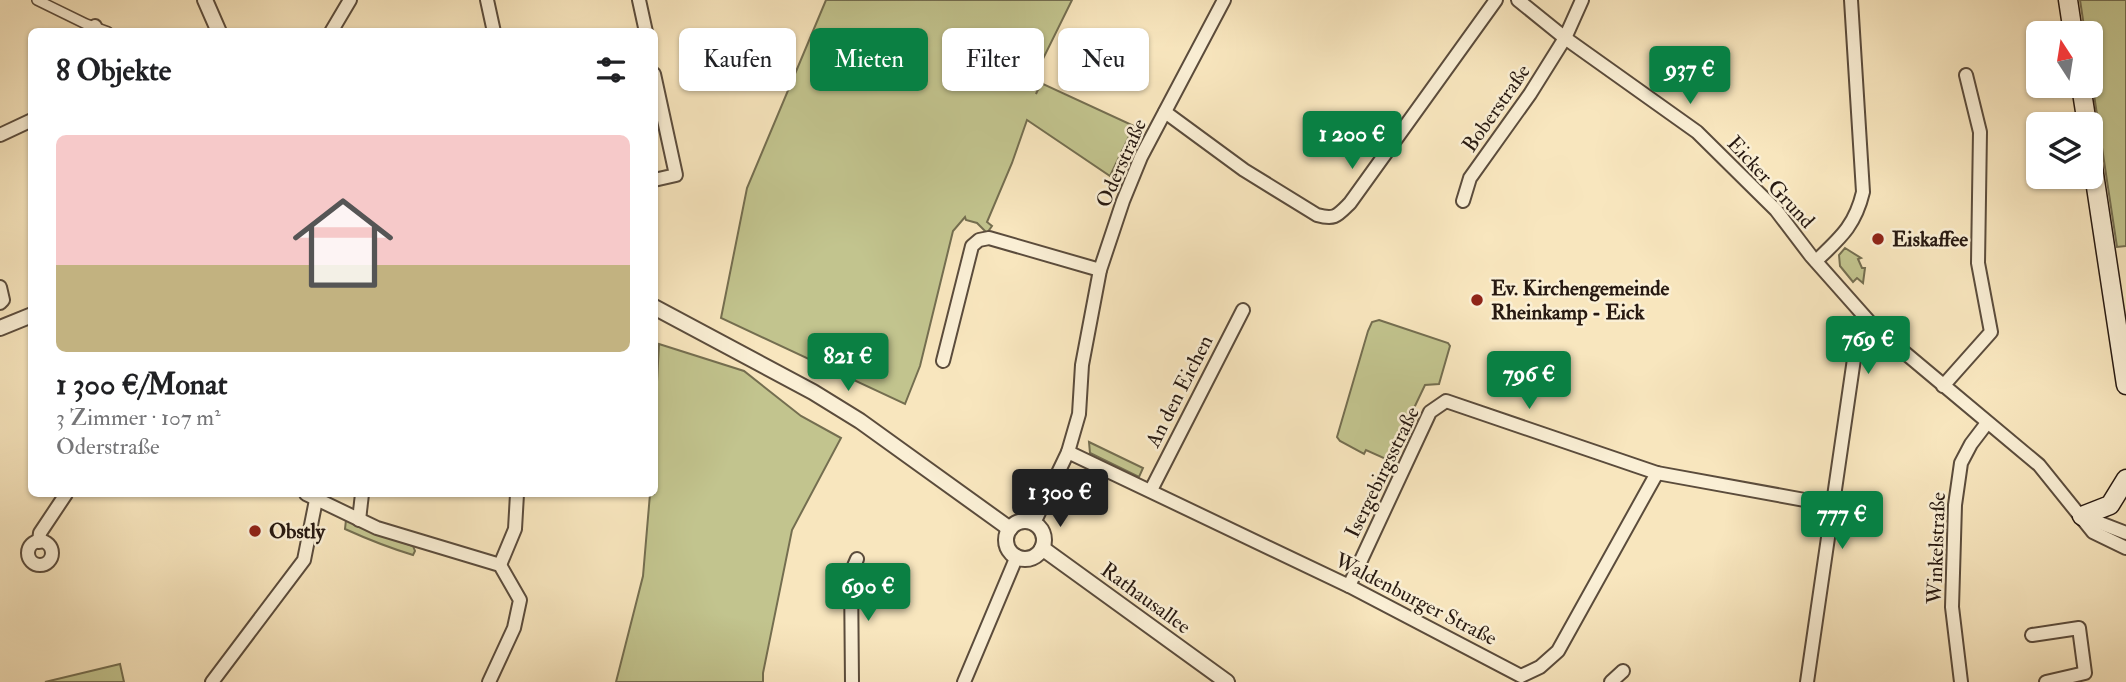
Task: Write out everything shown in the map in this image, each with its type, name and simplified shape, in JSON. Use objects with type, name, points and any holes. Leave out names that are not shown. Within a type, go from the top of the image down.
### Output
[{"type":"main road","points":[[2068,0],[2071,21]]},
{"type":"main road","points":[[2096,189],[2126,385]]},
{"type":"main road","points":[[2082,516],[2110,505],[2126,479]]},
{"type":"street","points":[[37,0],[92,28]]},
{"type":"street","points":[[205,0],[216,28]]},
{"type":"street","points":[[333,28],[350,0]]},
{"type":"street","points":[[487,0],[493,28]]},
{"type":"street","points":[[639,0],[645,28]]},
{"type":"street","name":"Oderstraße","points":[[1034,523],[1068,452],[1079,414],[1082,365],[1100,270],[1123,201],[1141,157],[1224,0]]},
{"type":"street","points":[[1165,112],[1255,177],[1317,215],[1329,219],[1350,203],[1496,0]]},
{"type":"street","name":"Eicker Grund","points":[[1518,0],[1565,38],[1697,132],[1776,211],[1874,327],[2039,465],[2093,532],[2126,548]]},
{"type":"street","name":"Boberstraße","points":[[1464,201],[1470,178],[1530,94],[1565,38],[1582,0]]},
{"type":"street","points":[[1816,261],[1853,223],[1863,192],[1851,0]]},
{"type":"street","points":[[1944,386],[1991,332],[1978,263],[1980,132],[1966,75]]},
{"type":"street","points":[[658,108],[676,175],[658,179]]},
{"type":"street","points":[[0,135],[28,122]]},
{"type":"street","points":[[943,361],[972,246],[979,240],[989,238],[1100,270]]},
{"type":"street","points":[[658,309],[813,392],[860,421],[1010,529]]},
{"type":"street","name":"An den Eichen","points":[[1151,490],[1243,310]]},
{"type":"street","points":[[0,328],[28,317]]},
{"type":"street","points":[[1807,682],[1855,352],[1874,327]]},
{"type":"street","name":"Isergebirgsstraße","points":[[1349,586],[1430,412],[1446,401],[1657,473],[1832,505]]},
{"type":"street","name":"Winkelstraße","points":[[1961,682],[1952,607],[1955,505],[1961,463],[1987,423]]},
{"type":"street","name":"Waldenburger Straße","points":[[1068,452],[1349,586],[1526,679],[1558,650],[1657,473]]},
{"type":"street","points":[[39,541],[40,533],[64,497]]},
{"type":"street","points":[[212,682],[304,560],[311,497],[377,528],[500,565],[520,600],[514,628],[489,682]]},
{"type":"street","points":[[359,520],[362,497]]},
{"type":"street","points":[[500,565],[515,529],[517,497]]},
{"type":"street","name":"Eicker Grund","points":[[2082,516],[2126,533]]},
{"type":"street","points":[[1023,521],[1034,523],[1043,534],[1042,548],[1031,557],[1017,556],[1010,551],[1007,542],[1010,529],[1023,521]]},
{"type":"street","name":"Rathausallee","points":[[1042,548],[1227,682]]},
{"type":"street","points":[[964,682],[1017,556]]},
{"type":"street","points":[[852,682],[851,573],[857,559]]},
{"type":"street","points":[[2032,635],[2079,628],[2086,677],[2046,682]]},
{"type":"street","points":[[1611,682],[1623,671]]},
{"type":"green space","points":[[826,0],[1072,0],[1044,57],[1044,28],[942,28],[942,91],[1037,91],[1036,94],[1037,91],[1044,91],[1044,84],[1134,126],[1110,176],[1027,120],[987,222],[992,226],[987,233],[977,223],[966,220],[965,217],[953,231],[920,366],[905,404],[721,318],[747,188],[788,91],[796,91],[796,71],[810,38],[810,91],[928,91],[928,28],[814,28]]},
{"type":"green space","points":[[2080,0],[2126,0],[2126,246],[2117,247],[2103,154],[2103,112],[2097,112],[2094,98],[2104,98],[2104,21],[2083,21]]},
{"type":"green space","points":[[1845,248],[1861,258],[1858,259],[1862,268],[1865,268],[1863,283],[1857,278],[1853,282],[1840,266],[1839,255]]},
{"type":"green space","points":[[1379,320],[1448,343],[1450,346],[1439,384],[1425,385],[1392,454],[1397,464],[1366,450],[1364,454],[1337,437],[1368,331],[1372,322]]},
{"type":"green space","points":[[659,344],[744,371],[801,416],[841,438],[792,530],[763,682],[616,682],[643,576],[650,497],[658,497]]},
{"type":"green space","points":[[1089,442],[1143,468],[1139,477],[1090,453]]},
{"type":"green space","points":[[346,520],[413,546],[415,551],[413,555],[345,529]]},
{"type":"green space","points":[[120,664],[124,682],[45,682]]},
{"type":"place","name":"Eiskaffee","points":[[1878,239]]},
{"type":"place","name":"Ev. Kirchengemeinde Rheinkamp - Eick","points":[[1477,300]]},
{"type":"place","name":"Obstly","points":[[255,531]]}]
